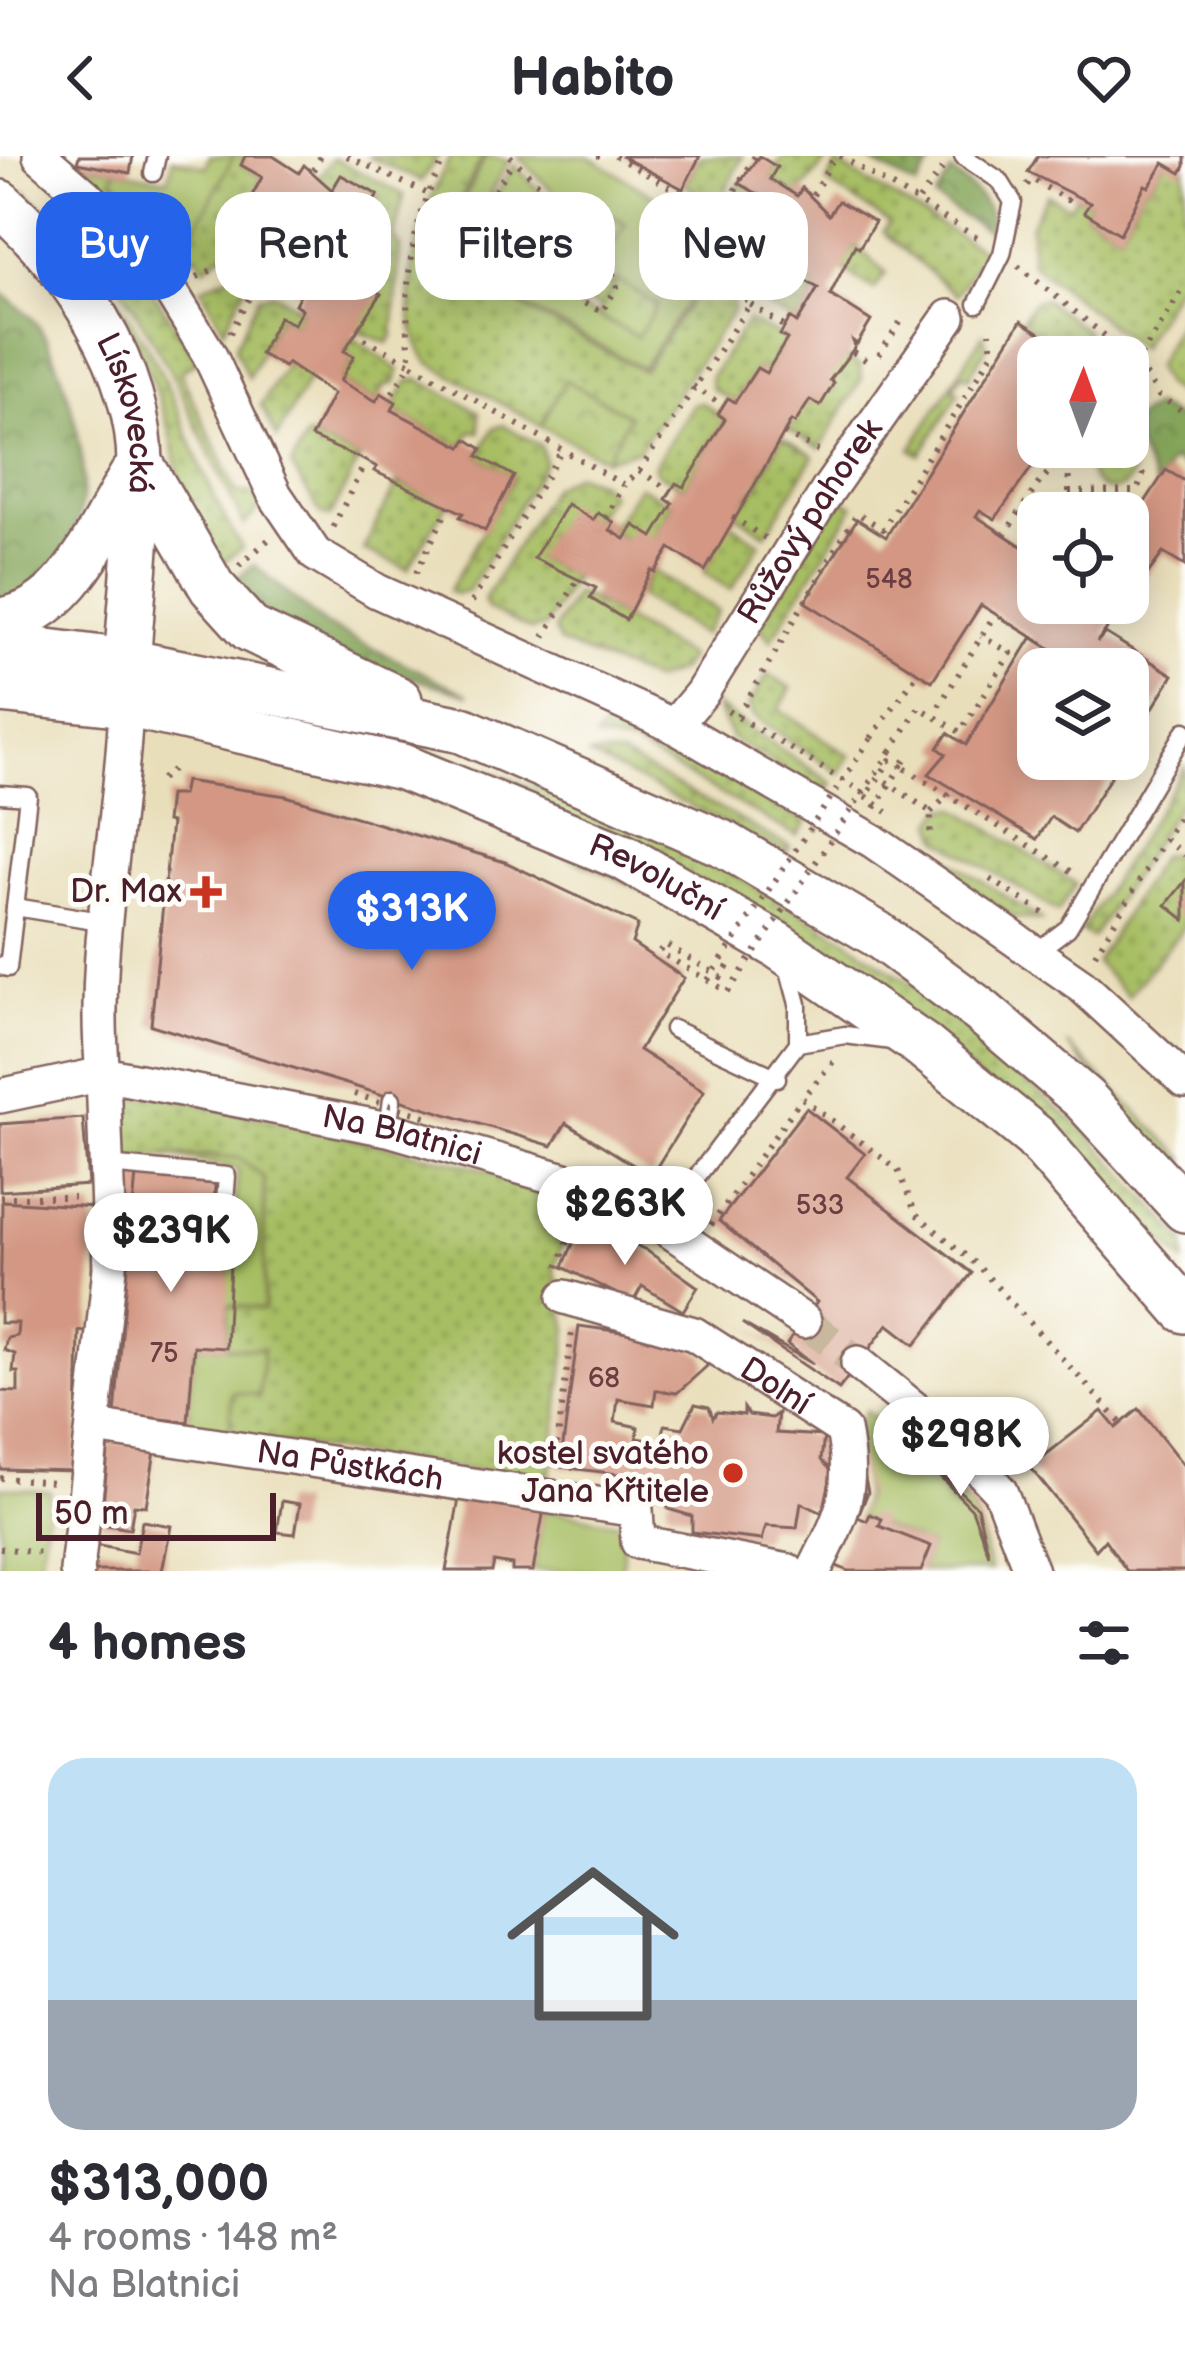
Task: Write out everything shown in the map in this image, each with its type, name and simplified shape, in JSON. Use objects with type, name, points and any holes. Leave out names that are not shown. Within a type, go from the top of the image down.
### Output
[{"type":"main road","name":"Lískovecká","points":[[0,203],[37,236],[97,322],[125,385],[140,463],[127,683]]},
{"type":"main road","points":[[0,621],[14,620],[65,589],[140,463],[212,587],[250,628],[461,730]]},
{"type":"main road","name":"Revoluční","points":[[0,646],[402,767],[626,858],[777,945],[922,1046],[1035,1137],[1185,1310]]},
{"type":"main road","name":"Revoluční","points":[[0,690],[127,683],[461,730],[725,845],[877,934],[1084,1099],[1185,1208]]},
{"type":"street","points":[[40,156],[81,192]]},
{"type":"street","points":[[176,300],[209,354],[275,495],[315,554],[377,591],[674,726],[873,841],[1081,985],[1185,1082]]},
{"type":"street","name":"Růžový pahorek","points":[[674,726],[701,694],[828,490],[963,310]]},
{"type":"street","points":[[77,1571],[110,1268],[104,1074],[96,1009],[127,683]]},
{"type":"street","points":[[0,1096],[104,1074]]},
{"type":"street","name":"Na Blatnici","points":[[104,1074],[390,1114],[627,1202],[804,1321]]},
{"type":"street","name":"Dolní","points":[[565,1297],[694,1334],[844,1430],[850,1466],[848,1502],[814,1571]]},
{"type":"street","points":[[858,1363],[951,1438],[1000,1491],[1031,1571]]},
{"type":"street","name":"Na Půstkách","points":[[95,1427],[636,1510],[635,1556],[788,1571]]},
{"type":"lane","points":[[963,156],[1000,181],[1013,202],[1002,254],[963,310]]},
{"type":"lane","points":[[1036,952],[1068,928],[1185,731]]},
{"type":"lane","points":[[0,794],[28,796],[8,968],[0,966]]},
{"type":"lane","points":[[15,907],[107,922]]},
{"type":"lane","points":[[683,1195],[777,1078],[798,1043],[794,978],[777,945]]},
{"type":"lane","points":[[674,1029],[777,1078]]},
{"type":"lane","points":[[798,1043],[844,1034],[922,1046]]},
{"type":"lane","points":[[107,1181],[227,1176],[224,1215]]},
{"type":"path","points":[[314,170],[321,156]]},
{"type":"path","points":[[347,156],[424,192]]},
{"type":"path","points":[[427,192],[446,156]]},
{"type":"path","points":[[615,156],[679,192]]},
{"type":"path","points":[[755,156],[726,205],[722,253],[727,274],[751,304],[784,327]]},
{"type":"path","points":[[813,195],[835,156]]},
{"type":"path","points":[[919,200],[952,156]]},
{"type":"path","points":[[512,158],[576,220],[571,230],[606,249],[617,286],[602,312],[522,273],[529,263],[475,224],[512,158]]},
{"type":"path","points":[[1013,202],[1032,179],[1066,200],[1072,193]]},
{"type":"path","points":[[389,398],[411,364],[404,312],[415,224]]},
{"type":"path","points":[[1149,343],[1185,286]]},
{"type":"path","points":[[214,321],[226,341],[248,300]]},
{"type":"path","points":[[606,518],[753,300]]},
{"type":"path","points":[[862,383],[903,317]]},
{"type":"path","points":[[737,717],[857,513],[883,529],[992,354],[990,332]]},
{"type":"path","points":[[354,333],[624,485]]},
{"type":"path","points":[[853,352],[873,365]]},
{"type":"path","points":[[693,386],[723,406]]},
{"type":"path","points":[[784,433],[817,451]]},
{"type":"path","points":[[811,471],[832,436]]},
{"type":"path","points":[[470,605],[562,450]]},
{"type":"path","points":[[314,514],[333,535],[366,461]]},
{"type":"path","points":[[1004,535],[1041,480],[1056,468]]},
{"type":"path","points":[[1069,468],[1070,492],[1137,491],[1143,475],[1140,468]]},
{"type":"path","points":[[639,471],[671,491]]},
{"type":"path","points":[[413,580],[449,506]]},
{"type":"path","points":[[732,518],[764,537]]},
{"type":"path","points":[[757,557],[778,522]]},
{"type":"path","points":[[543,640],[578,579]]},
{"type":"path","points":[[451,597],[488,614]]},
{"type":"path","points":[[939,706],[995,614]]},
{"type":"path","points":[[524,631],[561,649]]},
{"type":"path","points":[[728,966],[721,977],[664,944],[659,952],[728,992],[919,706],[960,732],[1011,653],[981,636]]},
{"type":"path","points":[[705,978],[918,673]]},
{"type":"path","points":[[701,694],[867,795],[890,760],[903,763],[1093,884]]},
{"type":"path","points":[[873,810],[903,763]]},
{"type":"path","points":[[161,779],[179,765]]},
{"type":"path","points":[[879,777],[931,812]]},
{"type":"path","points":[[949,853],[930,841],[931,812],[951,793]]},
{"type":"path","points":[[866,796],[887,812]]},
{"type":"path","points":[[1109,930],[1185,806]]},
{"type":"path","points":[[1165,839],[1185,855]]},
{"type":"path","points":[[989,878],[1068,928],[1096,952]]},
{"type":"path","points":[[850,1056],[834,1060],[802,1097],[898,1170],[916,1214],[979,1267],[1121,1424]]},
{"type":"path","points":[[354,1094],[431,1118]]},
{"type":"path","points":[[0,1197],[107,1181]]},
{"type":"path","points":[[0,1478],[89,1486]]},
{"type":"path","points":[[0,1548],[41,1553]]},
{"type":"green space","points":[[209,156],[234,156],[191,236],[191,192],[125,192],[113,178],[116,170],[168,180],[173,158],[206,167]]},
{"type":"green space","points":[[234,156],[245,156],[241,165],[262,177],[255,192],[215,192],[215,259],[204,268],[197,255],[191,258],[191,236]]},
{"type":"green space","points":[[367,156],[438,156],[421,181]]},
{"type":"green space","points":[[451,156],[483,156],[464,192],[434,192]]},
{"type":"green space","points":[[486,156],[509,160],[490,192],[468,192]]},
{"type":"green space","points":[[518,156],[589,156],[647,192],[639,192],[639,293],[617,280],[615,273],[615,242],[626,223],[615,217],[615,192],[553,192]]},
{"type":"green space","points":[[700,156],[743,156],[725,192],[693,192],[685,185]]},
{"type":"green space","points":[[783,156],[828,159],[800,192],[791,192],[770,179]]},
{"type":"green space","points":[[861,156],[930,156],[934,159],[917,187]]},
{"type":"green space","points":[[333,158],[404,195],[394,238],[400,246],[393,336],[388,343],[355,330],[375,300],[391,300],[391,192],[371,192],[341,176],[332,190],[316,181]]},
{"type":"green space","points":[[68,162],[116,170],[113,179],[125,192],[97,192]]},
{"type":"green space","points":[[1164,163],[1185,166],[1185,272],[1146,336],[1124,336],[1031,263],[1031,224],[1047,194],[1069,207],[1076,196],[1090,203],[1085,213],[1120,234],[1145,185],[1150,186]]},
{"type":"green space","points":[[837,164],[984,251],[956,295],[883,232],[890,223],[827,183]]},
{"type":"green space","points":[[514,165],[541,192],[498,192]]},
{"type":"green space","points":[[951,172],[986,206],[992,234],[935,199]]},
{"type":"green space","points":[[615,217],[626,223],[615,243]]},
{"type":"green space","points":[[855,245],[886,273],[874,290],[841,268]]},
{"type":"green space","points":[[415,254],[415,300],[509,300],[643,371],[691,300],[733,300],[733,311],[638,450],[605,459],[628,415],[566,380],[541,426],[428,362],[411,314]]},
{"type":"green space","points":[[617,280],[639,293],[639,300],[658,305],[637,338],[597,314],[605,300],[615,300]]},
{"type":"green space","points":[[215,282],[215,300],[238,300],[224,329],[201,288]]},
{"type":"green space","points":[[808,282],[818,288],[797,323],[767,307],[764,300],[808,300]]},
{"type":"green space","points":[[0,292],[35,322],[55,359],[77,431],[83,491],[69,543],[53,566],[0,603]]},
{"type":"green space","points":[[1044,299],[1087,331],[1085,336],[1045,336],[1021,321],[1034,301]]},
{"type":"green space","points":[[111,300],[118,300],[152,354],[242,548],[217,567],[186,514],[170,430],[142,354]]},
{"type":"green space","points":[[129,300],[158,300],[197,361],[180,372],[237,493],[259,493],[266,500],[244,525],[173,376]]},
{"type":"green space","points":[[257,300],[286,300],[302,309],[294,324],[279,317],[248,378],[235,347]]},
{"type":"green space","points":[[513,300],[567,300],[637,337],[658,305],[650,300],[689,300],[642,368]]},
{"type":"green space","points":[[582,300],[606,300],[601,308]]},
{"type":"green space","points":[[1185,308],[1185,400],[1164,385],[1155,367]]},
{"type":"green space","points":[[747,321],[787,339],[766,373],[756,369],[735,402],[712,389],[710,378]]},
{"type":"green space","points":[[983,334],[987,346],[969,377],[962,374],[953,388],[959,393],[920,455],[911,449]]},
{"type":"green space","points":[[352,337],[399,370],[394,384],[385,385],[376,401],[340,381],[353,357],[344,351]]},
{"type":"green space","points":[[844,356],[860,366],[862,378],[820,448],[787,429]]},
{"type":"green space","points":[[287,363],[310,376],[277,438],[261,405]]},
{"type":"green space","points":[[418,379],[479,412],[480,432],[471,431],[462,447],[392,410],[407,382]]},
{"type":"green space","points":[[565,380],[629,416],[605,459],[541,426]]},
{"type":"green space","points":[[702,403],[725,419],[684,487],[657,473],[654,466],[693,404]]},
{"type":"green space","points":[[1154,406],[1185,422],[1185,468],[1172,460],[1156,486],[1147,468],[1149,409]]},
{"type":"green space","points":[[504,425],[541,446],[545,462],[468,591],[455,594],[449,591],[514,477],[478,456],[494,428]]},
{"type":"green space","points":[[307,436],[360,458],[330,517],[321,514],[291,466]]},
{"type":"green space","points":[[782,437],[814,456],[766,534],[735,514],[757,486]]},
{"type":"green space","points":[[1089,468],[1133,468],[1126,483],[1111,490],[1091,476]]},
{"type":"green space","points":[[576,474],[600,482],[610,494],[593,520],[535,558],[574,577],[545,627],[531,630],[487,609],[484,600],[552,487]]},
{"type":"green space","points":[[397,483],[447,504],[408,569],[363,550]]},
{"type":"green space","points":[[639,486],[673,504],[653,537],[625,539],[610,530]]},
{"type":"green space","points":[[836,495],[854,506],[771,640],[760,626]]},
{"type":"green space","points":[[730,522],[760,543],[731,590],[704,573]]},
{"type":"green space","points":[[254,565],[325,625],[469,695],[307,646],[229,584]]},
{"type":"green space","points":[[651,570],[718,611],[703,635],[640,597]]},
{"type":"green space","points":[[581,594],[689,657],[679,671],[654,681],[560,643],[554,630],[574,595]]},
{"type":"green space","points":[[768,674],[791,688],[779,709],[850,756],[839,773],[752,715],[749,705]]},
{"type":"green space","points":[[191,692],[390,739],[640,821],[846,939],[910,983],[1085,1131],[1185,1241],[1185,1262],[888,997]]},
{"type":"green space","points":[[716,706],[832,783],[825,794],[732,739]]},
{"type":"green space","points":[[612,717],[806,822],[797,836],[631,745],[595,739]]},
{"type":"green space","points":[[587,755],[621,756],[790,847],[786,853]]},
{"type":"green space","points":[[1185,767],[1185,795],[1092,938],[1081,931]]},
{"type":"green space","points":[[944,808],[956,808],[1076,884],[1058,912],[940,839],[934,822]]},
{"type":"green space","points":[[923,846],[1043,921],[1013,917],[916,850]]},
{"type":"green space","points":[[1170,854],[1185,868],[1185,926],[1128,996],[1096,963],[1160,856]]},
{"type":"green space","points":[[1067,1044],[1185,1159],[1185,1184]]},
{"type":"green space","points":[[160,1095],[478,1167],[578,1202],[554,1268],[568,1329],[551,1474],[534,1479],[229,1436],[232,1391],[259,1394],[263,1349],[226,1348],[229,1306],[264,1309],[264,1178],[216,1155],[121,1157],[122,1111],[137,1099]]},
{"type":"green space","points":[[164,1154],[239,1158],[264,1178],[264,1310],[226,1304],[238,1169]]},
{"type":"green space","points":[[194,1346],[263,1349],[259,1395],[232,1392],[229,1436],[188,1422]]},
{"type":"green space","points":[[866,1410],[972,1509],[990,1571],[921,1571],[930,1546],[858,1517],[863,1487],[857,1436]]},
{"type":"green space","points":[[0,1487],[50,1491],[39,1571],[0,1571]]},
{"type":"green space","points":[[544,1509],[624,1524],[622,1571],[533,1571]]},
{"type":"building","points":[[79,156],[133,156],[130,173],[77,163]]},
{"type":"building","points":[[245,156],[273,156],[299,173],[304,165],[332,190],[341,175],[372,192],[254,192],[262,177],[241,165]]},
{"type":"building","points":[[621,156],[700,156],[683,189]]},
{"type":"building","points":[[759,156],[777,167],[770,179],[791,192],[754,192],[739,183]]},
{"type":"building","points":[[1038,156],[1185,156],[1185,166],[1181,173],[1164,163],[1149,187],[1145,185],[1120,234],[1084,212],[1090,203],[1028,172]]},
{"type":"building","points":[[808,194],[829,215],[838,201],[875,222],[859,248],[855,245],[830,295],[871,321],[857,344],[853,341],[855,347],[830,380],[834,383],[820,406],[810,400],[795,423],[791,421],[705,571],[670,548],[655,572],[651,570],[626,620],[590,598],[596,588],[534,558],[567,504],[593,520],[598,513],[614,522],[610,530],[625,539],[634,525],[653,537],[673,504],[666,499],[676,483],[684,487],[725,419],[718,414],[728,398],[735,402],[757,368],[766,373],[787,339],[780,335],[790,318],[797,323],[818,288],[808,282]]},
{"type":"building","points":[[297,300],[377,300],[344,351],[354,356],[340,381],[376,401],[381,393],[396,402],[392,410],[462,447],[467,439],[482,449],[478,456],[514,476],[485,531],[460,517],[463,513],[311,437],[333,394],[287,363],[284,367],[260,354],[279,317],[294,324],[302,309],[295,304]]},
{"type":"building","points":[[1021,321],[1045,336],[1017,336],[1017,468],[1031,468],[995,519],[980,510],[976,516],[1017,543],[1017,624],[1110,624],[1097,642],[1105,633],[1129,648],[1050,648],[981,605],[932,681],[805,602],[857,519],[886,537]]},
{"type":"building","points":[[1166,470],[1185,481],[1185,566],[1163,553],[1149,572],[1149,496]]},
{"type":"building","points":[[1032,637],[1050,648],[1025,648]]},
{"type":"building","points":[[1149,660],[1173,675],[1149,714]]},
{"type":"building","points":[[1017,662],[1017,780],[1109,780],[1075,833],[1051,817],[1037,839],[929,774],[946,754],[938,748],[948,733],[966,745]]},
{"type":"building","points":[[185,781],[286,796],[505,862],[638,925],[632,943],[684,978],[639,1050],[704,1091],[651,1176],[566,1123],[552,1146],[151,1025],[171,823],[166,822],[169,795],[182,795]]},
{"type":"building","points":[[1185,881],[1185,920],[1166,905]]},
{"type":"building","points":[[806,1108],[865,1154],[847,1177],[972,1273],[915,1345],[888,1324],[839,1389],[742,1323],[813,1364],[787,1344],[817,1302],[719,1221]]},
{"type":"building","points":[[83,1118],[88,1185],[0,1191],[0,1124]]},
{"type":"building","points":[[136,1174],[215,1184],[213,1221],[232,1223],[226,1348],[194,1346],[188,1422],[115,1414]]},
{"type":"building","points":[[2,1201],[94,1207],[90,1332],[79,1331],[76,1471],[0,1469],[0,1391],[18,1392],[15,1354],[4,1350],[7,1338],[17,1336],[18,1323],[0,1323]]},
{"type":"building","points":[[583,1221],[646,1250],[698,1287],[683,1311],[642,1286],[633,1302],[563,1267]]},
{"type":"building","points":[[579,1326],[678,1340],[704,1355],[707,1366],[677,1393],[656,1390],[654,1405],[618,1399],[615,1422],[638,1427],[637,1438],[661,1442],[665,1425],[683,1428],[695,1404],[709,1407],[713,1418],[717,1412],[744,1415],[744,1408],[749,1415],[772,1418],[778,1413],[776,1433],[824,1436],[821,1460],[832,1471],[823,1513],[801,1503],[797,1528],[766,1526],[762,1540],[692,1532],[692,1516],[668,1509],[666,1499],[673,1493],[626,1485],[627,1475],[560,1467]]},
{"type":"building","points":[[1139,1409],[1185,1467],[1185,1571],[1127,1571],[1105,1540],[1096,1550],[1030,1467],[1102,1411],[1116,1428]]},
{"type":"building","points":[[854,1429],[868,1492],[858,1517],[867,1521],[870,1514],[882,1519],[879,1526],[931,1546],[921,1571],[848,1571],[834,1565],[865,1498]]},
{"type":"building","points":[[905,1441],[977,1507],[989,1555],[972,1509]]},
{"type":"building","points":[[109,1442],[156,1445],[146,1506],[134,1505],[130,1529],[101,1524]]},
{"type":"building","points":[[460,1493],[544,1509],[533,1571],[512,1571],[512,1565],[494,1562],[492,1571],[446,1571]]},
{"type":"building","points":[[282,1501],[300,1504],[295,1534],[277,1532]]},
{"type":"building","points":[[142,1521],[171,1526],[162,1571],[90,1571],[94,1545],[136,1553]]},
{"type":"tunnel","points":[[804,1321],[858,1363]]},
{"type":"place","name":"Dr. Max","points":[[206,892]]},
{"type":"place","name":"kostel svatého Jana Křtitele","points":[[733,1473]]}]
